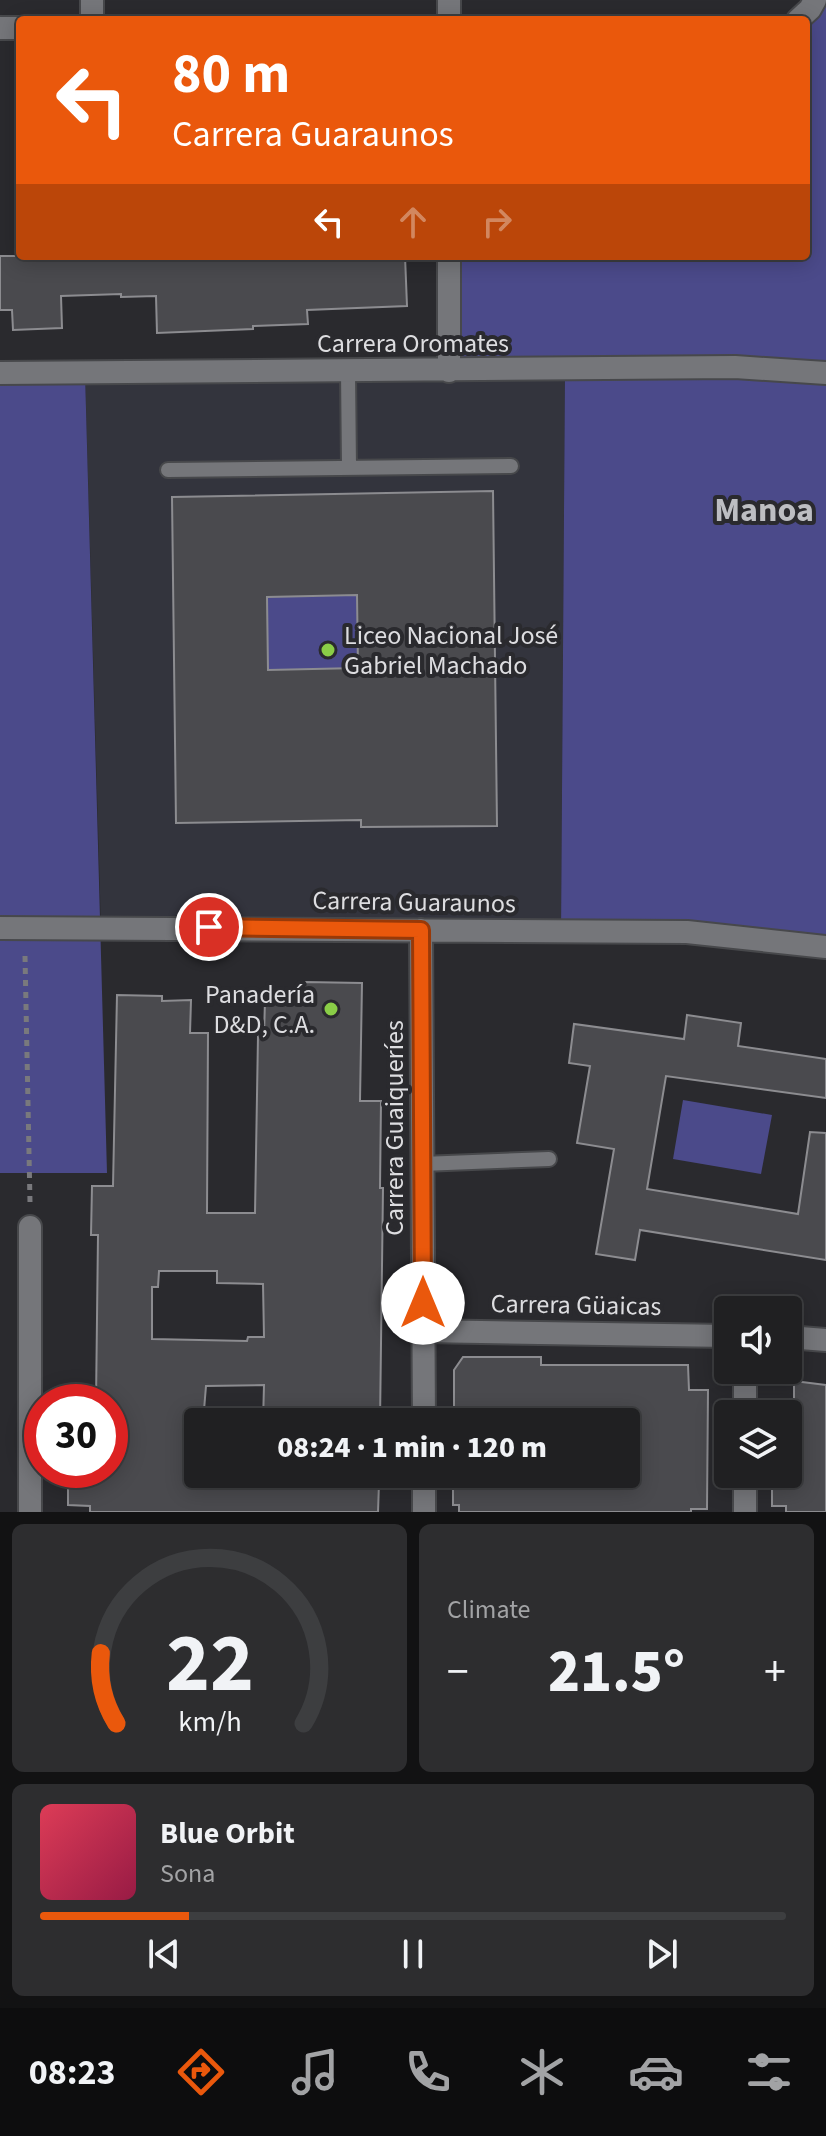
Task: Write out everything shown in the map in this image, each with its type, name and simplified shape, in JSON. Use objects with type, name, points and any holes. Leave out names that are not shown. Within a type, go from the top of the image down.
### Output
[{"type":"street","points":[[449,260],[449,371]]},
{"type":"street","name":"Carrera Oromates","points":[[0,373],[735,367],[826,373]]},
{"type":"street","name":"Carrera Guaraunos","points":[[0,928],[687,932],[826,947]]},
{"type":"street","name":"Carrera Guaiqueríes","points":[[421,930],[424,1408]]},
{"type":"street","points":[[30,1227],[30,1512]]},
{"type":"street","name":"Carrera Güaicas","points":[[423,1331],[714,1336]]},
{"type":"street","points":[[802,1336],[825,1335]]},
{"type":"street","points":[[424,1488],[424,1512]]},
{"type":"street","points":[[745,1488],[745,1512]]},
{"type":"lane","points":[[348,371],[349,468]]},
{"type":"lane","points":[[168,470],[511,466]]},
{"type":"lane","points":[[422,1164],[549,1159]]},
{"type":"path","points":[[25,928],[30,1227]]},
{"type":"shaded area","points":[[815,0],[826,0],[826,947],[561,931],[565,370],[449,371],[449,260],[810,260],[808,16]]},
{"type":"shaded area","name":"Liceo Nacional José Gabriel Machado","points":[[565,370],[561,931],[101,928],[85,373]]},
{"type":"shaded area","points":[[0,373],[85,373],[107,1173],[0,1173]]},
{"type":"shaded area","points":[[357,595],[358,668],[268,670],[267,597]]},
{"type":"shaded area","points":[[683,1100],[772,1115],[761,1174],[673,1159]]},
{"type":"building","points":[[0,256],[16,256],[16,260],[405,260],[407,306],[307,310],[308,324],[157,333],[156,296],[121,297],[121,294],[61,296],[62,328],[13,330],[12,310],[0,310]]},
{"type":"building","points":[[493,491],[497,826],[361,827],[361,820],[176,823],[172,497]],"holes":[[[357,595],[358,668],[268,670],[267,597]]]},
{"type":"building","points":[[305,982],[362,983],[360,1101],[381,1101],[380,1408],[263,1408],[264,1385],[206,1386],[204,1408],[184,1408],[184,1488],[379,1488],[378,1512],[90,1512],[90,1506],[68,1505],[68,1488],[128,1488],[128,1384],[96,1384],[98,1235],[91,1235],[92,1186],[113,1186],[117,995],[162,996],[162,1001],[191,1000],[190,1033],[208,1033],[207,1213],[255,1213],[258,1036],[264,1036],[265,1000],[305,1000]],"holes":[[[159,1271],[217,1271],[217,1283],[263,1284],[264,1337],[248,1337],[247,1341],[152,1339],[152,1287],[158,1287]]]},
{"type":"building","points":[[687,1015],[741,1023],[738,1046],[826,1059],[826,1098],[666,1076],[647,1189],[798,1214],[810,1132],[826,1133],[826,1260],[640,1230],[635,1260],[596,1254],[614,1149],[577,1143],[590,1066],[569,1063],[574,1024],[684,1039]]},
{"type":"building","points":[[463,1357],[541,1357],[541,1365],[688,1365],[689,1390],[708,1390],[707,1509],[691,1509],[691,1512],[459,1512],[459,1505],[453,1505],[453,1488],[640,1488],[640,1408],[454,1408],[454,1370]]},
{"type":"building","points":[[794,1384],[826,1385],[826,1512],[786,1512],[786,1506],[772,1506],[772,1488],[802,1488],[802,1400],[794,1400]]},
{"type":"place","name":"Liceo Nacional José Gabriel Machado","points":[[328,650]]},
{"type":"place","name":"Panadería D&D, C.A.","points":[[331,1009]]},
{"type":"district","name":"Manoa","points":[[764,510]]},
{"type":"route","points":[[209,927],[421,930],[423,1303]]}]
